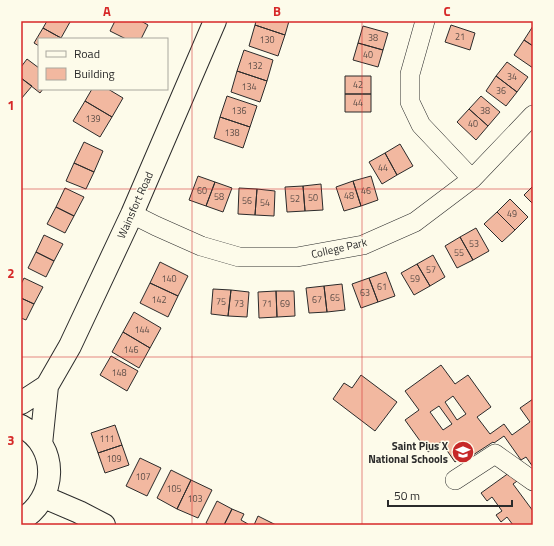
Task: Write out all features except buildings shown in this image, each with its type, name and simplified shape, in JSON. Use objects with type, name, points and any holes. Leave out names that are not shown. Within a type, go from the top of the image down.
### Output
[{"type":"main road","name":"Wainsfort Road","points":[[41,444],[47,386],[70,346],[132,214],[215,21]]},
{"type":"main road","name":"Wainsfort Road","points":[[21,403],[47,386]]},
{"type":"main road","points":[[21,426],[34,436],[41,444],[46,454],[49,474],[44,497],[35,509],[21,520]]},
{"type":"main road","points":[[44,497],[79,512],[104,525]]},
{"type":"street","points":[[425,21],[410,74],[410,102],[422,125],[472,180]]},
{"type":"street","name":"College Park","points":[[132,214],[201,246],[239,257],[297,257],[362,245],[415,222],[472,180],[533,115]]},
{"type":"street","points":[[455,480],[495,454],[533,481]]},
{"type":"place","name":"Saint Pius X National Schools","points":[[463,452]]}]
